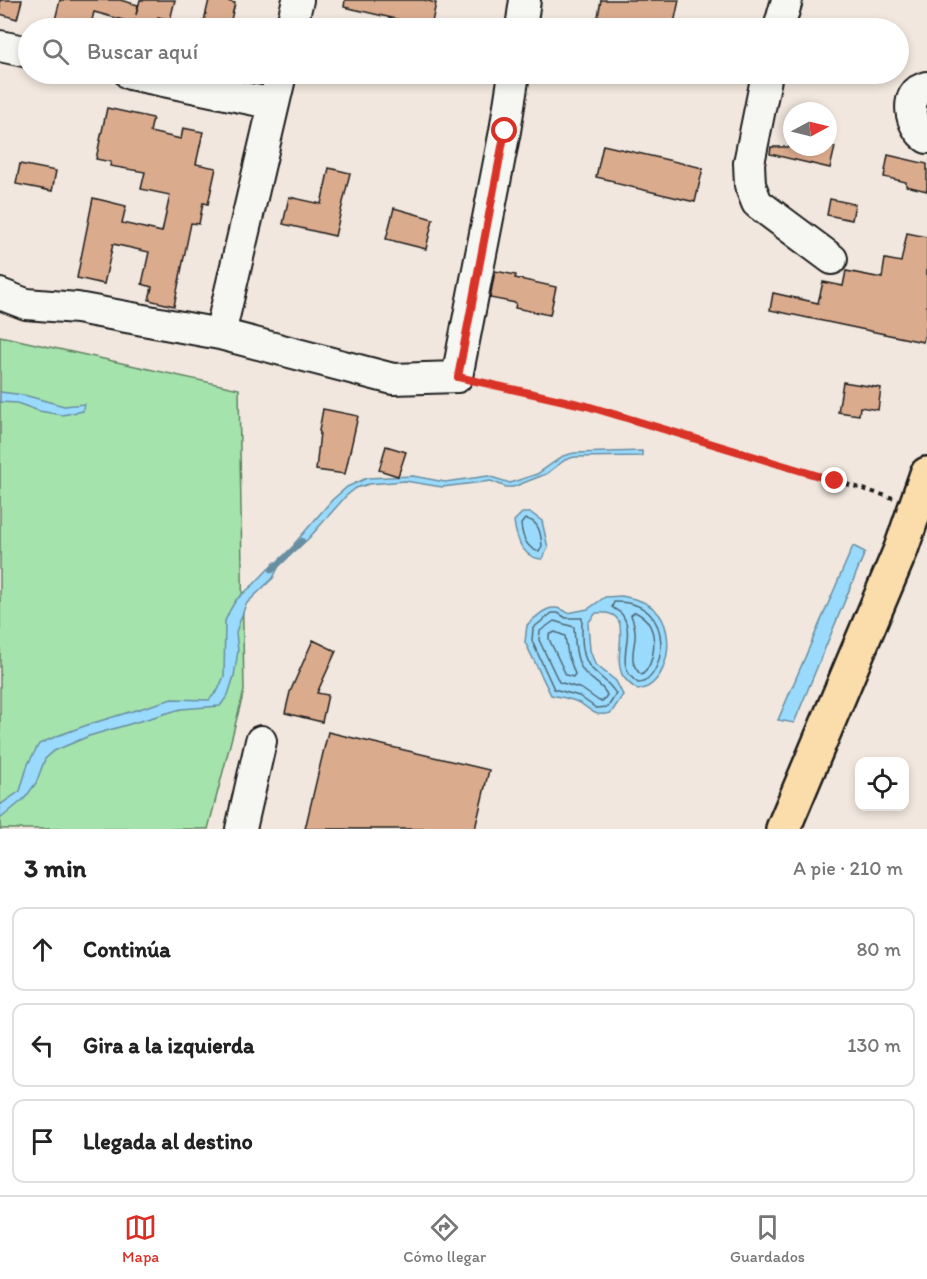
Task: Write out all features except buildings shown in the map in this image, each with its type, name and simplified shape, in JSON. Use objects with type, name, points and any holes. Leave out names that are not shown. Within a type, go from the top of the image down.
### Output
[{"type":"highway","points":[[783,829],[901,549],[922,506],[927,474]]},
{"type":"street","points":[[294,18],[298,0]]},
{"type":"street","points":[[522,18],[525,0]]},
{"type":"street","points":[[782,18],[788,0]]},
{"type":"street","points":[[0,46],[18,50]]},
{"type":"street","points":[[178,84],[274,104]]},
{"type":"street","points":[[220,334],[279,84]]},
{"type":"street","points":[[0,294],[26,304],[77,308],[220,334],[393,378],[458,377],[512,84]]},
{"type":"street","points":[[765,84],[749,163],[750,185],[757,204],[832,259]]},
{"type":"street","points":[[927,87],[916,92],[911,114],[917,128],[927,138]]},
{"type":"street","points":[[241,829],[261,741]]},
{"type":"path","points":[[458,377],[587,406],[922,506]]},
{"type":"green space","points":[[0,336],[239,389],[244,691],[208,829],[0,829]]},
{"type":"water","points":[[0,392],[24,395],[64,406],[84,404],[83,411],[62,415],[39,411],[17,403],[0,402]]},
{"type":"water","points":[[642,451],[642,456],[574,457],[565,460],[546,474],[513,487],[506,487],[491,481],[442,487],[405,481],[369,484],[356,488],[346,496],[297,549],[294,544],[332,500],[347,487],[367,478],[413,476],[445,482],[488,476],[510,483],[537,474],[563,456],[574,453]]},
{"type":"water","points":[[522,513],[531,513],[542,521],[548,548],[542,559],[529,555],[518,540],[514,521]]},
{"type":"water","points":[[853,546],[865,552],[794,723],[778,720]]},
{"type":"water","points":[[275,562],[279,566],[273,578],[246,604],[236,632],[238,651],[234,676],[228,695],[220,706],[181,709],[89,736],[54,751],[45,759],[36,783],[25,798],[0,819],[0,805],[20,791],[28,764],[39,744],[90,724],[172,699],[209,700],[218,690],[224,676],[225,621],[230,610],[236,600]]},
{"type":"water","points":[[622,596],[648,605],[663,620],[668,644],[663,669],[657,679],[649,686],[638,690],[626,680],[620,667],[621,635],[617,618],[609,613],[596,613],[588,623],[590,650],[595,664],[616,681],[623,695],[611,713],[599,714],[581,703],[551,695],[525,642],[527,625],[551,608],[568,613],[588,609],[605,597]]},
{"type":"waterway","points":[[272,570],[302,541]]},
{"type":"route","points":[[505,131],[458,377],[587,406],[835,481]]}]
